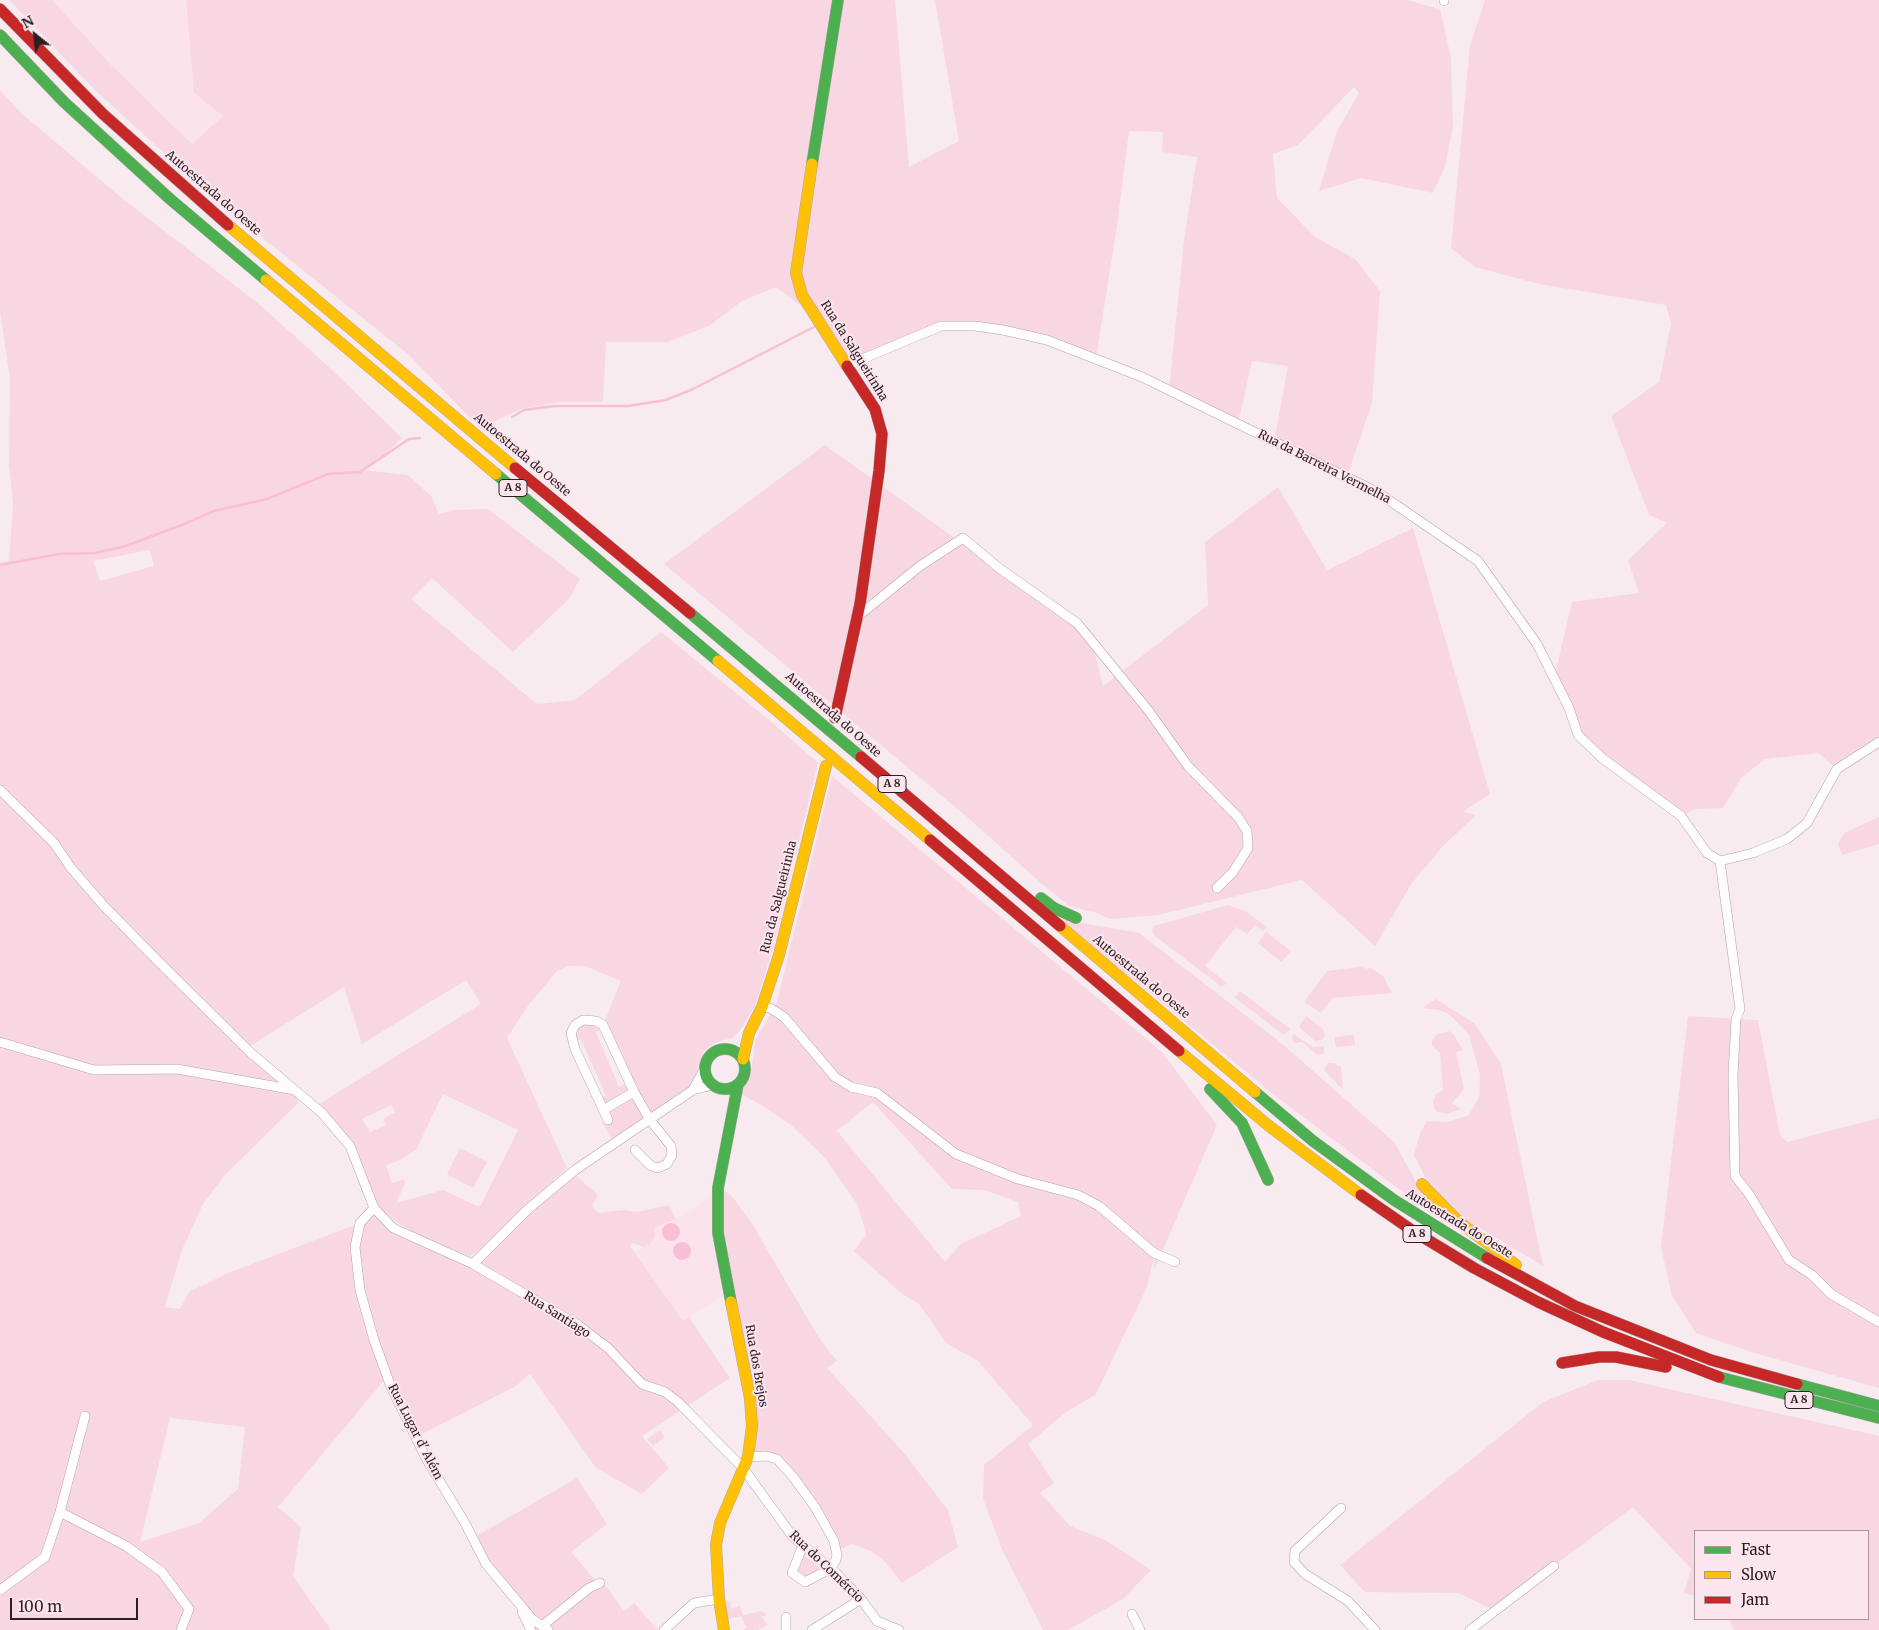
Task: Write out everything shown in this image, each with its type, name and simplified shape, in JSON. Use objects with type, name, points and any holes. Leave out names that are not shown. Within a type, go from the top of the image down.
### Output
[{"type":"main road","name":"Rua da Salgueirinha","points":[[835,718],[857,617],[879,471],[882,434],[875,409],[802,295],[796,273],[798,250],[838,0]]},
{"type":"main road","name":"Autoestrada do Oeste","points":[[0,9],[103,114],[191,193],[493,449],[798,703],[1313,1141],[1394,1200],[1482,1256],[1575,1306],[1712,1360],[1879,1406]]},
{"type":"main road","name":"A 8","points":[[0,35],[64,102],[170,199],[1152,1028],[1305,1153],[1384,1211],[1442,1249],[1506,1286],[1570,1317],[1652,1352],[1720,1377],[1795,1398],[1879,1418]]},
{"type":"main road","name":"Rua da Salgueirinha","points":[[743,1059],[749,1033],[762,1007],[779,955],[826,766]]},
{"type":"main road","points":[[912,801],[956,829],[1054,908],[1076,918]]},
{"type":"main road","points":[[1152,1028],[1171,1053],[1221,1099],[1242,1124],[1252,1141],[1268,1180]]},
{"type":"main road","name":"Rua da Salgueirinha","points":[[730,1049],[749,1033]]},
{"type":"main road","points":[[717,1087],[730,1088],[738,1084],[745,1072],[743,1059],[730,1049],[724,1048],[712,1053],[706,1062],[705,1068],[706,1075],[717,1087],[733,1104]]},
{"type":"main road","name":"Rua dos Brejos","points":[[724,1630],[719,1599],[716,1545],[720,1523],[745,1463],[752,1426],[750,1398],[718,1233],[718,1188],[738,1084]]},
{"type":"main road","points":[[1422,1184],[1458,1221],[1556,1296]]},
{"type":"main road","points":[[1562,1363],[1598,1357],[1616,1357],[1656,1363],[1695,1378],[1720,1377]]},
{"type":"street","name":"Rua da Barreira Vermelha","points":[[848,365],[877,351],[941,326],[974,326],[1037,338],[1142,377],[1377,492],[1478,561],[1537,644],[1569,708],[1578,735],[1602,758],[1681,816],[1708,853],[1720,861]]},
{"type":"street","points":[[857,617],[920,566],[963,538],[999,568],[1077,623],[1148,710],[1188,766],[1238,817],[1247,831],[1248,848],[1233,872],[1217,888]]},
{"type":"street","points":[[1879,742],[1837,769],[1807,823],[1787,839],[1753,853],[1720,861],[1740,1009],[1736,1018],[1733,1075],[1734,1176],[1749,1194],[1786,1252],[1789,1260],[1812,1276],[1830,1294],[1879,1322]]},
{"type":"street","points":[[0,790],[54,843],[71,868],[117,920],[251,1053],[322,1113],[350,1146],[374,1208]]},
{"type":"street","points":[[762,1007],[770,1008],[784,1017],[835,1077],[851,1087],[877,1093],[956,1154],[1018,1179],[1078,1195],[1099,1206],[1154,1252],[1175,1262]]},
{"type":"street","points":[[608,1120],[575,1049],[570,1033],[574,1025],[583,1020],[596,1021],[603,1025],[634,1092],[650,1120],[671,1146],[672,1155],[667,1164],[658,1168],[651,1166],[635,1150]]},
{"type":"street","points":[[0,1042],[94,1070],[177,1068],[296,1090]]},
{"type":"street","points":[[473,1264],[528,1210],[575,1170],[693,1090],[705,1068]]},
{"type":"street","points":[[693,1090],[717,1087]]},
{"type":"street","points":[[603,1110],[634,1092]]},
{"type":"street","name":"Rua Santiago","points":[[374,1208],[392,1228],[473,1264],[578,1325],[608,1348],[642,1384],[665,1392],[745,1463]]},
{"type":"street","name":"Rua Lugar d' Além","points":[[374,1208],[360,1223],[356,1246],[360,1290],[374,1340],[391,1387],[427,1460],[465,1523],[486,1564],[532,1619],[545,1628]]},
{"type":"street","points":[[0,1590],[46,1556],[60,1512],[85,1416]]},
{"type":"street","points":[[745,1463],[766,1456],[777,1459],[794,1478],[815,1508],[834,1541],[837,1554],[830,1570],[805,1582],[792,1572],[803,1545]]},
{"type":"street","name":"Rua do Comércio","points":[[745,1463],[782,1524],[860,1598],[877,1621],[900,1630]]},
{"type":"street","points":[[1340,1508],[1295,1552],[1294,1562],[1305,1574],[1348,1601],[1375,1630]]},
{"type":"street","points":[[60,1512],[126,1546],[162,1572],[189,1609],[181,1630]]},
{"type":"street","points":[[1470,1630],[1554,1566]]},
{"type":"street","points":[[545,1628],[589,1588],[600,1583]]},
{"type":"street","points":[[512,1596],[531,1630]]},
{"type":"street","points":[[812,1630],[860,1598]]},
{"type":"street","points":[[664,1630],[694,1603],[719,1599]]},
{"type":"street","points":[[1132,1614],[1140,1630]]},
{"type":"street","points":[[786,1617],[786,1630]]},
{"type":"shaded area","points":[[9,0],[52,0],[112,66],[192,144],[223,116],[194,93],[186,0],[895,0],[909,167],[959,141],[935,0],[1407,0],[1440,9],[1451,58],[1453,127],[1445,167],[1433,193],[1361,178],[1319,191],[1337,131],[1359,93],[1354,87],[1298,145],[1273,154],[1277,198],[1315,237],[1355,259],[1380,291],[1372,403],[1347,477],[1274,442],[1288,366],[1252,361],[1238,424],[1169,390],[1184,240],[1197,157],[1162,152],[1163,132],[1129,131],[1117,226],[1096,358],[1003,330],[941,326],[848,365],[818,319],[776,287],[742,301],[709,326],[667,342],[606,342],[603,402],[560,402],[521,409],[480,428],[409,355],[264,239],[154,144],[93,88]]},
{"type":"shaded area","points":[[52,0],[186,0],[194,93],[224,116],[192,144],[112,66]]},
{"type":"shaded area","points":[[1485,0],[1879,0],[1879,742],[1837,769],[1818,753],[1765,759],[1741,778],[1723,808],[1696,809],[1681,816],[1578,735],[1554,678],[1572,602],[1639,593],[1628,560],[1667,523],[1649,515],[1611,416],[1659,382],[1671,324],[1666,305],[1539,284],[1475,267],[1451,248],[1470,45]]},
{"type":"shaded area","points":[[0,90],[21,113],[123,199],[259,304],[330,368],[402,438],[383,457],[363,470],[408,475],[431,496],[439,514],[453,510],[488,509],[580,579],[568,600],[513,652],[432,578],[411,599],[537,704],[575,700],[661,632],[768,719],[818,763],[773,948],[755,1006],[739,1032],[732,1038],[717,1042],[705,1050],[701,1056],[693,1090],[614,1144],[602,1122],[607,1120],[598,1099],[606,1096],[581,1039],[573,1042],[571,1033],[583,1020],[603,1025],[621,981],[585,966],[569,966],[557,971],[527,1007],[507,1038],[567,1168],[476,1253],[469,1256],[421,1236],[401,1225],[383,1211],[376,1204],[355,1145],[319,1104],[481,1004],[466,980],[362,1044],[344,987],[247,1048],[296,1091],[298,1103],[224,1176],[203,1204],[182,1250],[165,1307],[180,1309],[189,1292],[228,1273],[360,1223],[374,1208],[393,1228],[473,1264],[572,1172],[598,1195],[592,1206],[598,1213],[624,1210],[637,1212],[669,1205],[676,1219],[654,1228],[655,1236],[650,1244],[643,1247],[633,1243],[630,1246],[683,1321],[689,1317],[730,1378],[642,1436],[669,1468],[642,1494],[596,1468],[530,1374],[516,1386],[416,1437],[387,1377],[278,1507],[301,1527],[293,1576],[331,1630],[0,1630],[0,563],[9,561],[13,504],[9,464],[10,379],[0,311]],"holes":[[[150,550],[154,566],[100,581],[93,561]],[[604,1029],[628,1082],[619,1087],[596,1032]],[[443,1094],[518,1130],[481,1205],[477,1206],[443,1190],[396,1203],[405,1184],[404,1179],[392,1183],[386,1165],[398,1161],[416,1150]],[[391,1105],[395,1112],[383,1119],[386,1125],[370,1132],[362,1119]],[[170,1418],[245,1427],[238,1489],[199,1523],[140,1542]]]},
{"type":"shaded area","points":[[825,445],[1090,635],[1103,686],[1208,605],[1205,542],[1278,487],[1327,570],[1413,528],[1490,794],[1463,812],[1476,815],[1443,846],[1412,883],[1375,946],[1302,880],[1158,915],[1110,919],[1097,913],[1069,906],[966,816],[664,564]]},
{"type":"shaded area","points":[[832,776],[1162,1052],[1217,1125],[1154,1270],[1155,1253],[1147,1287],[1096,1394],[1065,1413],[1028,1444],[1054,1483],[1040,1493],[1070,1526],[1105,1540],[1151,1570],[1123,1599],[1068,1630],[1043,1630],[1001,1547],[983,1498],[984,1465],[1033,1425],[978,1361],[946,1343],[919,1304],[901,1293],[854,1251],[866,1235],[864,1226],[857,1204],[825,1158],[792,1126],[763,1106],[739,1093],[751,1073],[755,1041],[777,1002]],"holes":[[[873,1102],[952,1189],[984,1190],[1018,1202],[1021,1216],[961,1244],[945,1262],[838,1132],[835,1132]]]},
{"type":"shaded area","points":[[1879,817],[1879,844],[1842,855],[1838,844],[1844,833]]},
{"type":"shaded area","points":[[1228,905],[1245,911],[1267,927],[1263,931],[1255,925],[1247,934],[1236,927],[1205,966],[1227,983],[1222,987],[1155,936],[1152,931],[1154,926]]},
{"type":"shaded area","points":[[1060,919],[1139,933],[1280,1042],[1395,1143],[1418,1186],[1436,1213],[1436,1217],[1273,1094]]},
{"type":"shaded area","points":[[1266,932],[1291,951],[1281,962],[1258,943]]},
{"type":"shaded area","points":[[1361,967],[1368,969],[1369,967],[1383,976],[1392,993],[1333,998],[1321,1013],[1304,1002],[1327,971]]},
{"type":"shaded area","points":[[1240,991],[1290,1029],[1284,1035],[1234,997]]},
{"type":"shaded area","points":[[1436,999],[1475,1024],[1501,1064],[1543,1266],[1465,1219],[1425,1177],[1414,1155],[1420,1133],[1427,1121],[1446,1122],[1468,1116],[1479,1098],[1480,1075],[1469,1035],[1450,1015],[1439,1010],[1422,1008]]},
{"type":"shaded area","points":[[1306,1016],[1323,1029],[1325,1036],[1322,1040],[1315,1041],[1299,1027]]},
{"type":"shaded area","points":[[1688,1016],[1758,1020],[1780,1135],[1787,1142],[1879,1118],[1879,1388],[1751,1352],[1696,1333],[1672,1296],[1661,1247]]},
{"type":"shaded area","points":[[1449,1031],[1454,1035],[1463,1050],[1456,1052],[1464,1089],[1452,1103],[1461,1109],[1446,1114],[1436,1111],[1434,1107],[1433,1101],[1436,1094],[1443,1090],[1440,1053],[1432,1046],[1432,1040],[1437,1034]]},
{"type":"shaded area","points":[[1293,1034],[1313,1047],[1324,1046],[1324,1054],[1317,1054],[1302,1042],[1295,1043],[1292,1040]]},
{"type":"shaded area","points":[[1354,1035],[1355,1045],[1336,1047],[1334,1037]]},
{"type":"shaded area","points":[[1328,1063],[1334,1063],[1341,1067],[1343,1090],[1324,1070]]},
{"type":"shaded area","points":[[460,1148],[487,1162],[473,1188],[447,1174]]},
{"type":"shaded area","points":[[721,1189],[731,1195],[751,1222],[819,1338],[837,1361],[827,1368],[904,1453],[948,1510],[958,1547],[902,1583],[884,1561],[871,1551],[852,1544],[836,1551],[834,1541],[777,1459],[754,1453],[721,1233]]},
{"type":"shaded area","points":[[713,1195],[715,1247],[723,1296],[683,1321],[634,1253],[650,1244],[654,1228],[676,1219]]},
{"type":"shaded area","points":[[667,1223],[675,1223],[680,1228],[678,1239],[667,1241],[662,1236],[662,1228]]},
{"type":"shaded area","points":[[678,1242],[686,1242],[691,1247],[689,1258],[678,1260],[673,1255],[673,1247]]},
{"type":"shaded area","points":[[1598,1380],[1629,1380],[1879,1436],[1879,1630],[1734,1630],[1729,1620],[1869,1620],[1869,1530],[1694,1530],[1694,1596],[1684,1593],[1691,1569],[1633,1507],[1494,1610],[1458,1593],[1365,1592],[1340,1565],[1543,1402]]},
{"type":"shaded area","points":[[660,1430],[665,1437],[653,1446],[647,1439]]},
{"type":"shaded area","points":[[577,1478],[607,1524],[571,1552],[595,1580],[606,1586],[624,1611],[634,1603],[658,1630],[531,1630],[521,1610],[473,1538]]},
{"type":"shaded area","points":[[803,1554],[819,1567],[817,1571],[806,1578],[796,1569]]},
{"type":"shaded area","points":[[730,1601],[731,1609],[740,1606],[743,1615],[762,1611],[766,1615],[762,1617],[767,1625],[758,1630],[743,1630],[747,1628],[741,1616],[726,1620],[720,1603]]},
{"type":"waterway","points":[[512,417],[524,410],[554,406],[628,406],[666,400],[693,389],[814,327]]},
{"type":"waterway","points":[[0,565],[59,554],[95,553],[126,546],[214,511],[267,499],[328,474],[360,472],[409,439],[420,438]]},
{"type":"traffic: fast","points":[[812,164],[838,0]]},
{"type":"traffic: fast","points":[[0,35],[64,102],[170,199],[266,280]]},
{"type":"traffic: fast","points":[[496,474],[718,661]]},
{"type":"traffic: fast","points":[[690,613],[861,757]]},
{"type":"traffic: fast","points":[[1041,898],[1054,908],[1076,918]]},
{"type":"traffic: fast","points":[[729,1049],[736,1052],[742,1058],[745,1069],[744,1077],[736,1086],[729,1089],[721,1089],[714,1086],[706,1077],[705,1065],[708,1058],[717,1050],[729,1049]]},
{"type":"traffic: fast","points":[[731,1302],[718,1233],[718,1188],[738,1084]]},
{"type":"traffic: fast","points":[[1210,1089],[1242,1123],[1268,1180]]},
{"type":"traffic: fast","points":[[1255,1092],[1313,1141],[1394,1200],[1487,1258]]},
{"type":"traffic: fast","points":[[1719,1377],[1879,1418]]},
{"type":"traffic: fast","points":[[1797,1384],[1879,1406]]},
{"type":"traffic: slow","points":[[812,164],[796,273],[802,295],[847,366]]},
{"type":"traffic: slow","points":[[228,225],[515,468]]},
{"type":"traffic: slow","points":[[266,280],[496,474]]},
{"type":"traffic: slow","points":[[718,661],[930,840]]},
{"type":"traffic: slow","points":[[743,1059],[749,1033],[762,1007],[779,955],[826,766]]},
{"type":"traffic: slow","points":[[1060,926],[1255,1092]]},
{"type":"traffic: slow","points":[[1179,1051],[1269,1126],[1361,1195]]},
{"type":"traffic: slow","points":[[1422,1184],[1458,1221],[1516,1265]]},
{"type":"traffic: slow","points":[[724,1630],[719,1599],[716,1545],[720,1523],[748,1457],[752,1426],[750,1398],[731,1302]]},
{"type":"traffic: jam","points":[[0,9],[103,114],[228,225]]},
{"type":"traffic: jam","points":[[835,718],[860,604],[879,471],[882,434],[875,409],[847,366]]},
{"type":"traffic: jam","points":[[515,468],[690,613]]},
{"type":"traffic: jam","points":[[861,757],[1060,926]]},
{"type":"traffic: jam","points":[[930,840],[1179,1051]]},
{"type":"traffic: jam","points":[[1361,1195],[1413,1231],[1474,1268],[1538,1302],[1603,1332],[1719,1377]]},
{"type":"traffic: jam","points":[[1487,1258],[1575,1306],[1711,1360],[1797,1384]]},
{"type":"traffic: jam","points":[[1562,1363],[1599,1357],[1616,1357],[1666,1367]]}]
